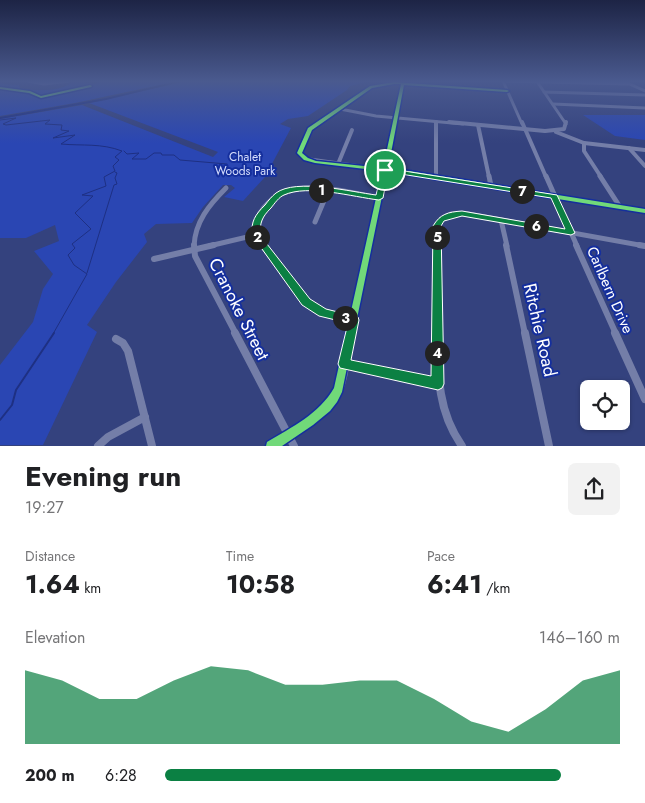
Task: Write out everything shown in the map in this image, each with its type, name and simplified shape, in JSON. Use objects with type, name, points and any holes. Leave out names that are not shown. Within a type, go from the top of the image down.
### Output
[{"type":"street","points":[[349,102],[310,129],[299,153],[308,160],[436,177],[645,211]]},
{"type":"street","points":[[271,446],[321,413],[331,403],[339,388],[399,102]]},
{"type":"street","name":"Carlbern Drive","points":[[512,102],[645,399]]},
{"type":"street","points":[[340,109],[368,115],[524,130],[555,131],[564,129],[567,125],[553,104]]},
{"type":"street","points":[[553,104],[645,108]]},
{"type":"street","points":[[436,122],[436,177]]},
{"type":"street","points":[[478,125],[492,186]]},
{"type":"street","points":[[338,164],[352,130]]},
{"type":"street","points":[[555,131],[584,142],[645,150]]},
{"type":"street","points":[[584,142],[584,151],[620,207]]},
{"type":"street","points":[[629,148],[645,166]]},
{"type":"street","name":"Cranoke Street","points":[[226,188],[201,216],[194,235],[193,248],[199,266],[294,446]]},
{"type":"street","points":[[354,320],[323,313],[306,302],[256,235],[256,224],[259,216],[279,194],[300,188],[379,198]]},
{"type":"street","points":[[315,222],[328,191]]},
{"type":"street","points":[[462,446],[444,416],[440,404],[438,384],[438,222],[445,216],[457,214],[645,246]]},
{"type":"street","name":"Ritchie Road","points":[[501,220],[549,446]]},
{"type":"street","points":[[154,259],[193,248],[256,235]]},
{"type":"street","points":[[116,339],[123,343],[128,350],[152,446]]},
{"type":"street","points":[[344,364],[438,384]]},
{"type":"street","points":[[98,446],[108,437],[144,417]]},
{"type":"green space","points":[[0,102],[81,102],[75,103],[0,116]]},
{"type":"green space","name":"Chalet Woods Park","points":[[329,102],[308,116],[288,119],[280,124],[291,128],[265,177],[243,201],[224,197],[235,188],[231,185],[223,185],[203,207],[192,223],[156,224],[144,234],[147,242],[116,282],[87,325],[97,332],[43,445],[0,445],[0,365],[33,322],[43,289],[53,274],[34,251],[59,241],[55,225],[26,238],[0,238],[0,119],[82,105],[213,157],[218,152],[89,103]]},
{"type":"green space","points":[[583,115],[645,115],[645,140],[615,136]]},
{"type":"waterway","points":[[0,118],[90,102]]},
{"type":"waterway","points":[[0,120],[16,118],[3,124],[6,125],[50,120],[45,124],[62,125],[61,130],[69,131],[53,138],[75,135],[61,144],[99,146],[122,151],[115,157],[119,160],[113,166],[115,171],[104,177],[106,186],[82,195],[93,196],[75,213],[91,229],[72,244],[75,248],[68,255],[74,265],[87,274],[53,334]]},
{"type":"waterway","points":[[124,151],[127,154],[139,153],[132,159],[146,159],[154,153],[161,153],[162,155],[174,155],[180,160],[227,164]]},
{"type":"waterway","points":[[87,273],[114,185],[117,184],[115,178],[117,173],[115,172]]},
{"type":"waterway","points":[[0,420],[12,405],[16,390],[54,333]]},
{"type":"cycle path","points":[[349,102],[310,129],[299,153],[306,159],[315,162],[409,173],[645,211]]},
{"type":"cycle path","points":[[271,446],[319,415],[334,399],[339,389],[399,102]]},
{"type":"route","points":[[385,170],[554,196],[571,233],[462,213],[445,216],[438,222],[438,384],[344,364],[354,320],[314,309],[306,302],[260,244],[256,235],[255,228],[259,216],[273,198],[279,194],[300,188],[379,198],[385,170]]}]
